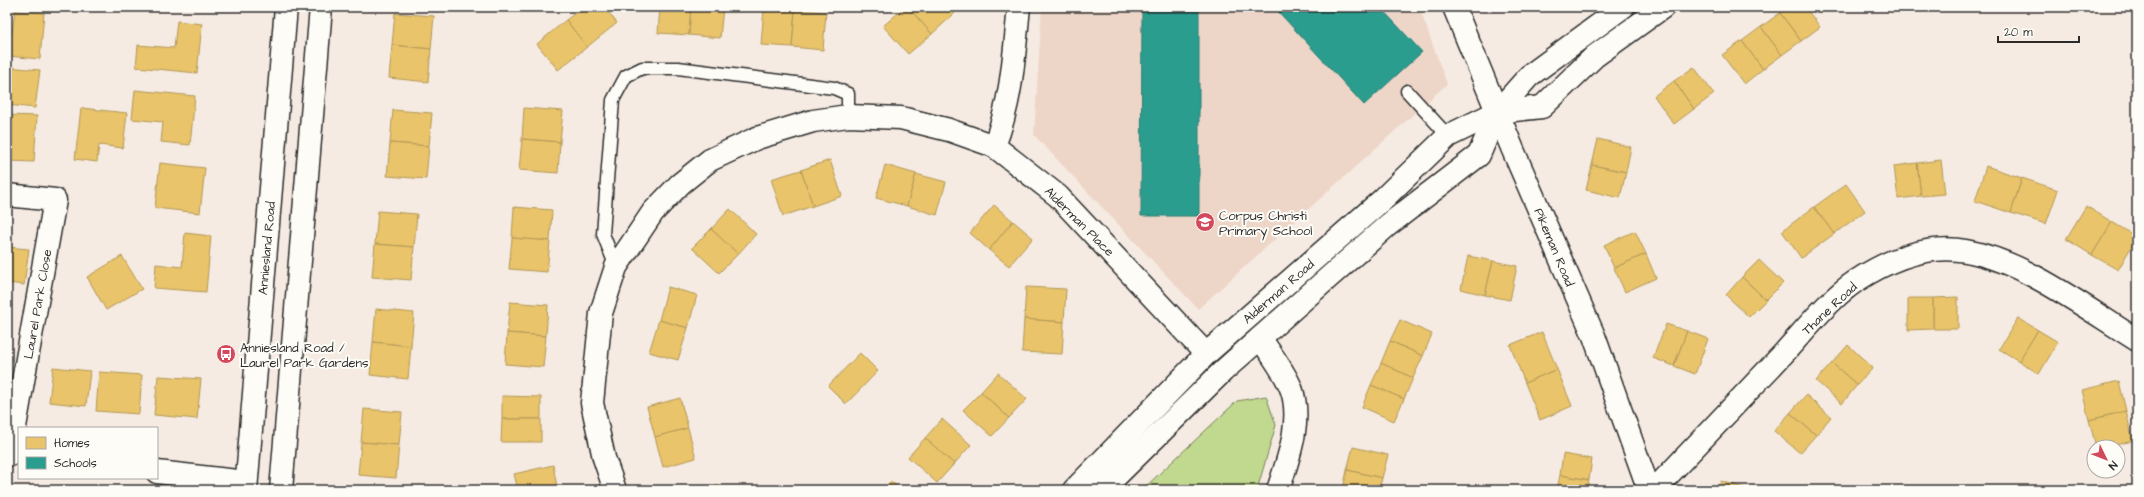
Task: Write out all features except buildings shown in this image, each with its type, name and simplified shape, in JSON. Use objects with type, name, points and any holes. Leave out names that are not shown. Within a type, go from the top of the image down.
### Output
[{"type":"street","name":"Anniesland Road","points":[[246,486],[286,7]]},
{"type":"street","points":[[281,490],[321,7]]},
{"type":"street","points":[[994,146],[1003,122],[1010,92],[1019,7]]},
{"type":"street","name":"Pikeman Road","points":[[1454,7],[1497,112],[1594,336],[1650,490]]},
{"type":"street","name":"Alderman Road","points":[[1102,490],[1260,338],[1388,226],[1478,154],[1497,112],[1530,76],[1623,7]]},
{"type":"street","name":"Alderman Road","points":[[1074,490],[1206,354],[1382,200],[1448,136],[1497,112],[1542,107],[1595,56],[1662,7]]},
{"type":"street","name":"Alderman Place","points":[[615,490],[604,458],[592,403],[601,313],[616,267],[629,245],[653,212],[680,184],[710,160],[757,138],[813,121],[848,116],[901,118],[949,130],[994,146],[1058,196],[1206,354]]},
{"type":"street","name":"Laurel Park Close","points":[[7,195],[55,200],[12,455]]},
{"type":"street","points":[[267,237],[302,237]]},
{"type":"street","name":"Thane Road","points":[[1654,490],[1824,309],[1855,282],[1898,258],[1929,250],[1965,251],[1994,258],[2028,273],[2137,340]]},
{"type":"street","name":"Alderman Road","points":[[1260,338],[1290,388],[1295,404],[1294,428],[1278,490]]},
{"type":"street","points":[[158,472],[246,486]]},
{"type":"lane","points":[[616,267],[603,234],[613,100],[626,76],[642,68],[678,68],[834,88],[848,94],[848,116]]},
{"type":"lane","points":[[1407,91],[1448,136]]},
{"type":"shaded area","name":"Corpus Christi Primary School","points":[[1042,7],[1419,7],[1447,84],[1198,309],[1034,135]]},
{"type":"green space","points":[[1266,396],[1276,425],[1257,490],[1142,490],[1237,401]]},
{"type":"place","name":"Corpus Christi Primary School","points":[[1205,222]]},
{"type":"place","name":"Anniesland Road / Laurel Park Gardens","points":[[226,354]]}]
